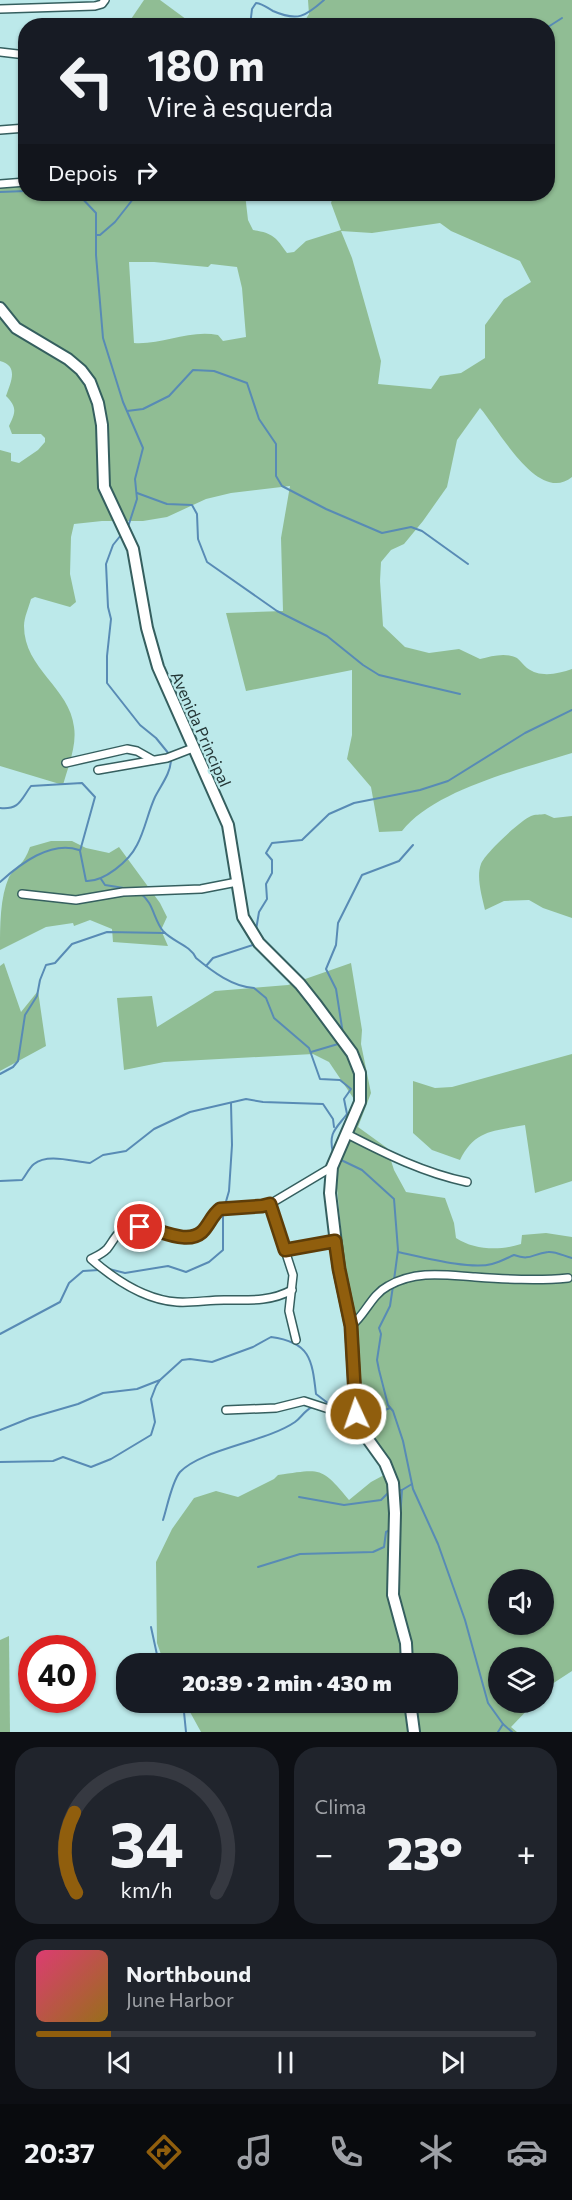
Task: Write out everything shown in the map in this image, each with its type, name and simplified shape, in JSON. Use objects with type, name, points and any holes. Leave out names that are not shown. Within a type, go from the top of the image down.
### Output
[{"type":"street","points":[[0,9],[95,6],[104,2]]},
{"type":"street","points":[[0,52],[18,54]]},
{"type":"street","points":[[0,130],[18,129]]},
{"type":"street","points":[[0,184],[18,183]]},
{"type":"street","name":"Avenida Principal","points":[[0,308],[16,328],[68,359],[90,382],[98,403],[102,425],[104,487],[131,543],[149,637],[158,667],[228,825],[241,912],[251,932],[300,984],[357,1063],[361,1077],[361,1096],[332,1167]]},
{"type":"street","points":[[98,770],[172,757],[193,748]]},
{"type":"street","points":[[66,763],[127,749],[137,751],[153,760]]},
{"type":"street","points":[[22,894],[76,900],[123,892],[201,889],[237,882]]},
{"type":"street","points":[[347,1134],[438,1176],[467,1182]]},
{"type":"street","points":[[292,1290],[281,1296],[258,1300],[167,1301],[120,1281],[91,1259],[105,1251],[114,1238],[125,1229],[148,1227],[179,1236],[194,1236],[203,1231],[220,1209],[270,1204],[332,1167]]},
{"type":"street","points":[[332,1167],[330,1193],[339,1269],[351,1326],[356,1414],[362,1431],[385,1463],[393,1484],[395,1512],[393,1595],[406,1653]]},
{"type":"street","points":[[270,1204],[293,1275],[289,1311],[296,1340]]},
{"type":"street","points":[[285,1250],[335,1241]]},
{"type":"street","points":[[351,1326],[380,1291],[396,1282],[415,1276],[439,1274],[537,1280],[568,1278]]},
{"type":"street","points":[[226,1410],[276,1408],[304,1401],[341,1413],[356,1414]]},
{"type":"street","points":[[411,1713],[414,1732]]},
{"type":"green space","points":[[144,0],[160,0],[184,18],[132,18]]},
{"type":"green space","points":[[308,0],[572,0],[572,477],[559,483],[546,481],[533,473],[508,446],[480,408],[457,440],[447,487],[404,544],[391,550],[381,562],[380,581],[383,626],[405,647],[429,653],[459,649],[480,659],[508,655],[517,658],[532,671],[543,674],[555,674],[572,669],[572,753],[457,792],[435,803],[402,831],[379,832],[371,787],[347,759],[352,735],[352,670],[246,691],[226,613],[283,611],[281,538],[290,486],[231,493],[206,499],[167,517],[143,521],[74,524],[71,537],[70,574],[76,602],[70,607],[35,597],[31,599],[24,626],[31,654],[71,713],[75,734],[72,756],[63,785],[0,766],[0,450],[11,453],[11,461],[19,463],[38,450],[45,442],[45,438],[41,434],[12,434],[9,426],[14,410],[6,396],[12,371],[6,363],[0,361],[0,187],[18,186],[18,201],[246,201],[248,220],[253,230],[273,237],[287,253],[294,252],[306,241],[341,230],[332,201],[555,201],[555,18],[306,18],[309,14]],"holes":[[[440,223],[451,231],[520,261],[531,282],[504,299],[485,325],[485,358],[461,373],[440,376],[431,389],[378,384],[381,361],[352,258],[341,231],[372,233]],[[129,262],[237,267],[242,288],[246,337],[223,341],[218,335],[197,334],[155,342],[134,343]]]},
{"type":"green space","points":[[545,814],[554,818],[572,816],[572,918],[543,908],[529,900],[504,901],[485,910],[479,875],[484,859],[504,837],[526,819],[533,815]]},
{"type":"green space","points":[[51,841],[72,841],[86,848],[109,853],[119,847],[160,903],[167,917],[161,930],[168,946],[113,942],[112,929],[90,920],[74,926],[73,923],[46,927],[0,950],[2,903],[9,877],[23,861],[30,847]]},
{"type":"green space","points":[[4,963],[21,1012],[38,991],[46,1046],[0,1071],[0,966]]},
{"type":"green space","points":[[351,963],[362,1030],[361,1044],[371,1093],[358,1127],[387,1148],[394,1170],[406,1192],[445,1198],[454,1223],[456,1238],[471,1245],[505,1248],[521,1244],[522,1235],[546,1233],[572,1237],[572,1671],[554,1683],[554,1647],[488,1647],[488,1713],[524,1713],[511,1727],[517,1732],[201,1732],[191,1713],[458,1713],[458,1653],[160,1653],[157,1643],[156,1562],[172,1529],[194,1498],[216,1491],[238,1497],[278,1475],[312,1471],[326,1476],[349,1500],[371,1482],[384,1475],[385,1459],[364,1428],[355,1325],[345,1271],[336,1178],[356,1102],[329,1062],[313,1054],[164,1062],[124,1070],[117,998],[152,996],[157,1027],[215,991],[288,985]]},
{"type":"green space","points":[[572,1054],[572,1181],[535,1193],[525,1125],[487,1133],[479,1137],[472,1142],[460,1160],[432,1150],[413,1133],[413,1081],[435,1088],[452,1087]]},
{"type":"green space","points":[[9,1636],[10,1732],[0,1732],[0,1640]]},
{"type":"waterway","points":[[251,18],[252,9],[256,3],[295,17],[307,13],[324,0]]},
{"type":"waterway","points":[[555,22],[562,18]]},
{"type":"waterway","points":[[0,192],[18,191]]},
{"type":"waterway","points":[[85,201],[96,213],[96,255],[103,338],[123,402],[143,448],[135,479],[137,499],[128,527]]},
{"type":"waterway","points":[[96,235],[100,235],[115,222],[132,201]]},
{"type":"waterway","points":[[127,411],[143,409],[169,396],[193,370],[214,371],[247,383],[259,419],[276,444],[276,476],[282,486],[326,509],[382,533],[411,527],[422,531],[468,564]]},
{"type":"waterway","points":[[137,493],[167,504],[192,505],[197,514],[198,539],[207,562],[277,611],[327,636],[379,675],[460,694]]},
{"type":"waterway","points":[[121,535],[113,545],[106,564],[108,607],[111,619],[107,683],[140,725],[156,738],[169,754]]},
{"type":"waterway","points":[[256,930],[259,912],[267,899],[266,884],[272,873],[272,860],[266,853],[272,843],[302,840],[329,814],[354,803],[420,790],[448,781],[525,733],[572,710]]},
{"type":"waterway","points":[[0,808],[16,805],[31,786],[82,783],[95,797],[80,851],[86,881],[100,878],[122,864],[137,845],[155,797],[168,774],[171,759]]},
{"type":"waterway","points":[[343,1034],[336,989],[326,969],[336,945],[338,923],[362,875],[399,861],[413,845]]},
{"type":"waterway","points":[[0,882],[26,861],[47,851],[58,848],[79,850]]},
{"type":"waterway","points":[[101,879],[105,885],[130,889]]},
{"type":"waterway","points":[[141,894],[167,935],[190,950],[196,958],[216,973],[238,985],[254,988],[266,998],[274,1018],[309,1048],[320,1079],[340,1080],[351,1089],[344,1099],[347,1114],[332,1135],[333,1153]]},
{"type":"waterway","points":[[0,1074],[13,1067],[18,1061],[25,1015],[37,996],[46,965],[55,963],[72,944],[107,932],[165,933]]},
{"type":"waterway","points":[[206,966],[213,958],[256,944]]},
{"type":"waterway","points":[[311,1052],[338,1044]]},
{"type":"waterway","points":[[0,1181],[22,1180],[34,1164],[46,1159],[90,1163],[103,1155],[126,1151],[154,1129],[190,1112],[246,1099],[263,1102],[323,1104],[333,1119],[334,1127]]},
{"type":"waterway","points":[[105,1268],[125,1273],[168,1266],[186,1272],[209,1262],[223,1250],[223,1212],[229,1191],[232,1145],[231,1103]]},
{"type":"waterway","points":[[339,1159],[362,1170],[394,1199],[398,1250],[394,1280]]},
{"type":"waterway","points":[[398,1252],[471,1265],[492,1264],[514,1255],[528,1257],[548,1252],[572,1258]]},
{"type":"waterway","points":[[0,1334],[60,1302],[69,1283],[83,1271],[99,1270]]},
{"type":"waterway","points":[[393,1286],[390,1306],[379,1328],[381,1334],[377,1360],[388,1405],[393,1411],[403,1441],[413,1489],[438,1544],[465,1620],[488,1703],[503,1724],[512,1732]]},
{"type":"waterway","points":[[0,1462],[53,1461],[63,1457],[91,1467],[111,1459],[151,1435],[155,1422],[151,1399],[156,1386],[182,1360],[212,1362],[253,1347],[271,1337],[294,1343],[307,1354],[313,1371],[316,1394],[333,1407]]},
{"type":"waterway","points":[[0,1430],[30,1418],[78,1404],[103,1393],[137,1389],[160,1380]]},
{"type":"waterway","points":[[163,1520],[177,1476],[190,1464],[218,1451],[283,1429],[312,1407]]},
{"type":"waterway","points":[[362,1419],[390,1408]]},
{"type":"waterway","points":[[396,1491],[412,1484]]},
{"type":"waterway","points":[[400,1519],[402,1490]]},
{"type":"waterway","points":[[299,1497],[344,1505],[381,1500],[390,1491]]},
{"type":"waterway","points":[[258,1567],[300,1554],[373,1552],[384,1547],[386,1532],[392,1529]]},
{"type":"waterway","points":[[151,1627],[157,1653]]},
{"type":"waterway","points":[[184,1713],[186,1732]]},
{"type":"waterway","points":[[498,1732],[503,1724]]},
{"type":"route","points":[[140,1227],[179,1236],[194,1236],[203,1231],[217,1211],[223,1207],[270,1204],[285,1250],[335,1241],[353,1341],[356,1414]]}]
